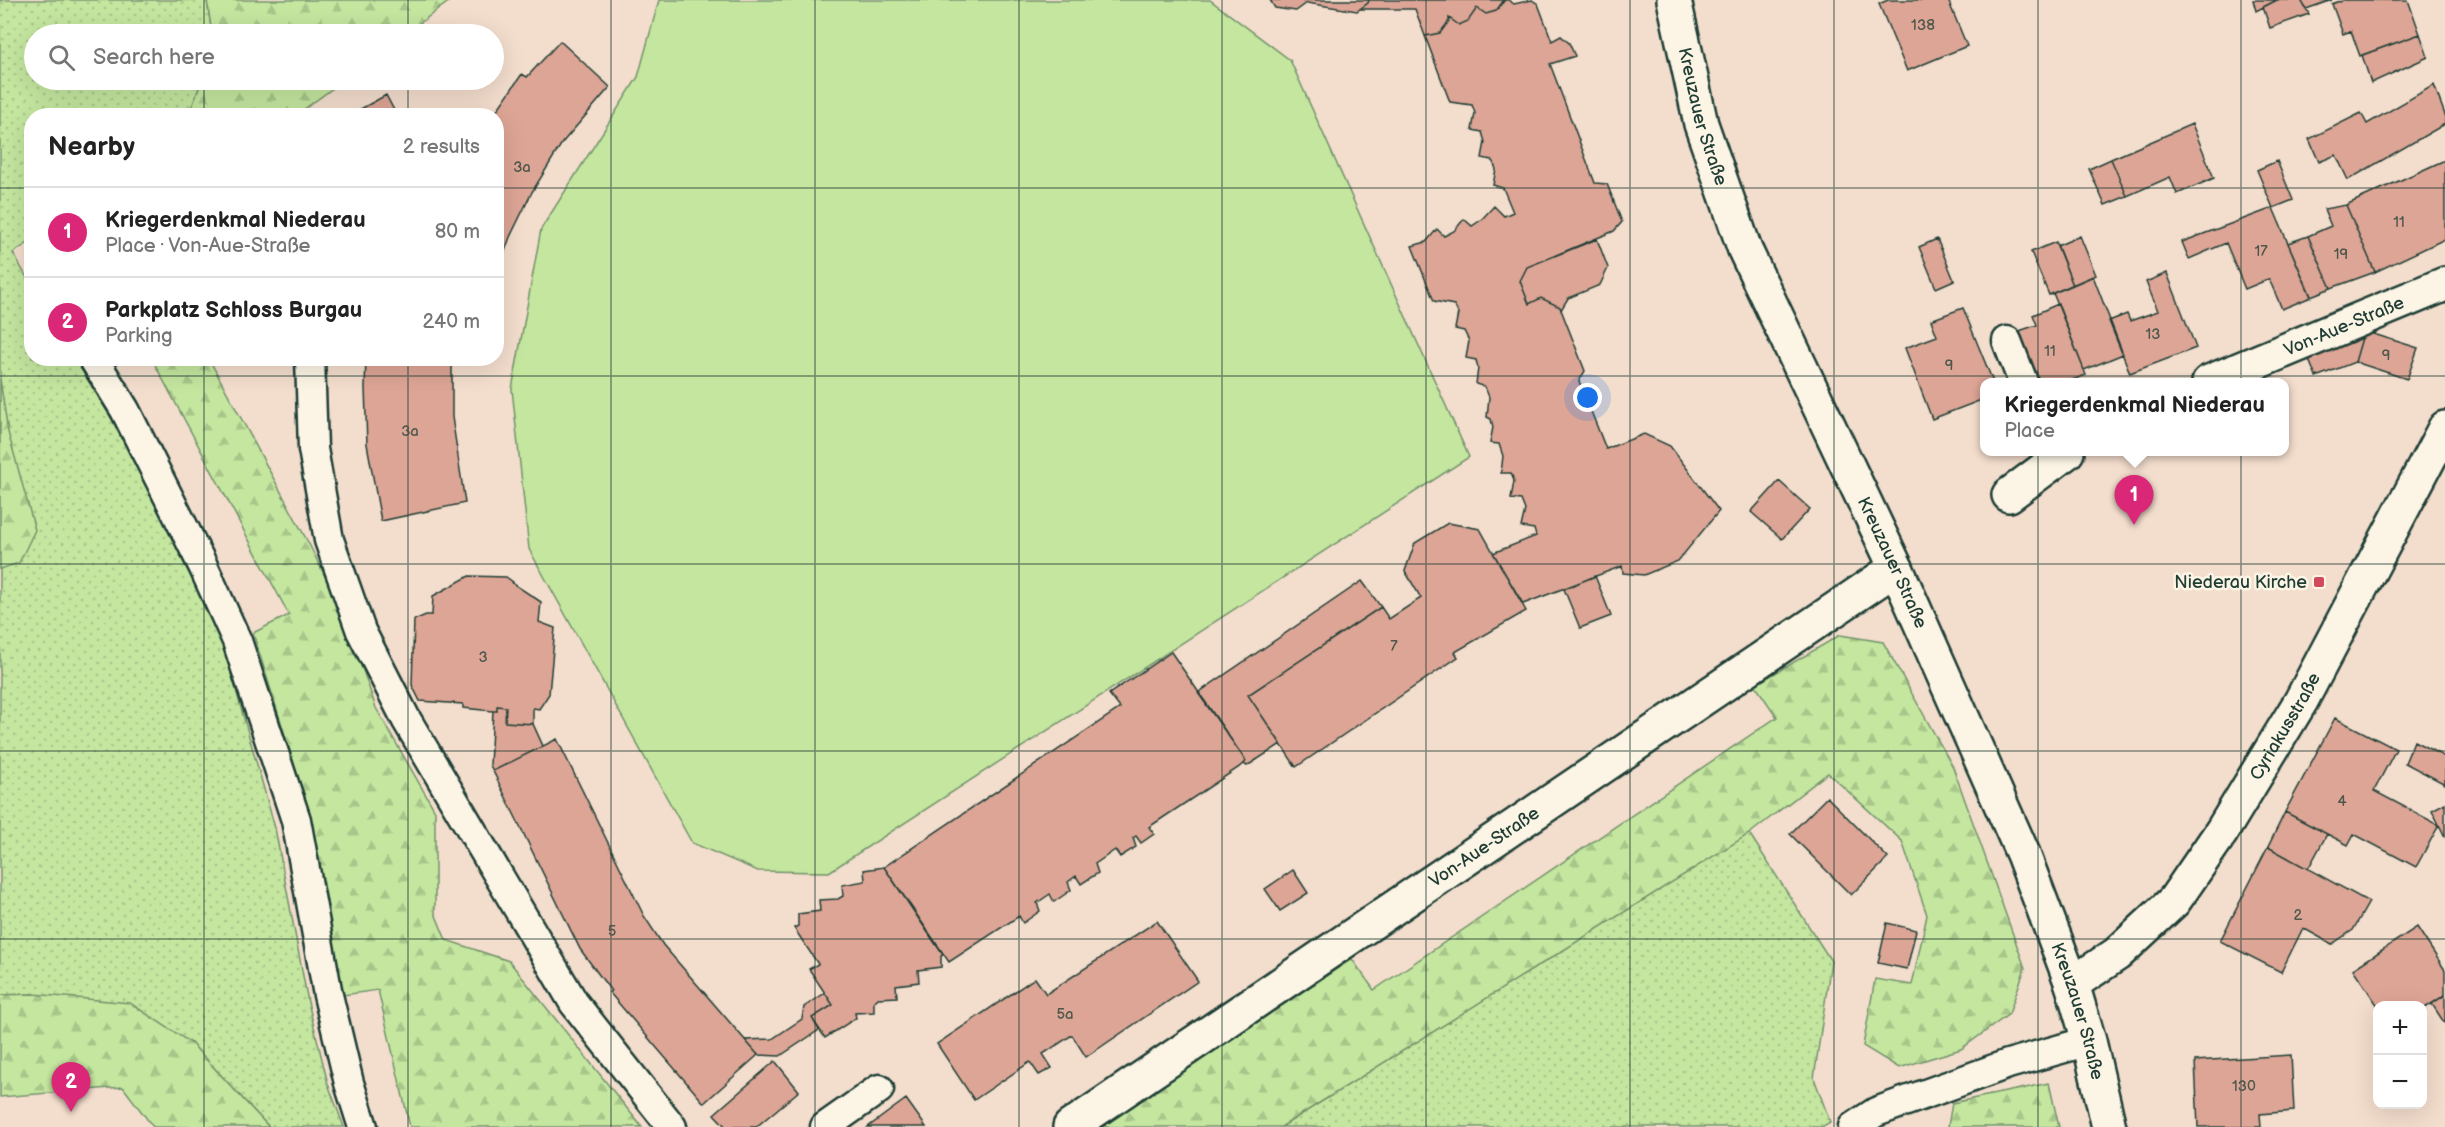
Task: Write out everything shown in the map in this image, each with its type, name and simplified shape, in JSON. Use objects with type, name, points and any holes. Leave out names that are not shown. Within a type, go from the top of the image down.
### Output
[{"type":"street","name":"Kreuzauer Straße","points":[[1674,0],[1701,124],[1745,250],[1896,568],[2023,854],[2072,984],[2089,1041],[2109,1127]]},
{"type":"street","name":"Von-Aue-Straße","points":[[2219,378],[2445,284]]},
{"type":"street","name":"Cyriakusstraße","points":[[2072,984],[2117,954],[2174,901],[2222,831],[2301,701],[2445,428]]},
{"type":"street","points":[[2009,495],[2056,456]]},
{"type":"street","name":"Von-Aue-Straße","points":[[1070,1127],[1896,568]]},
{"type":"lane","points":[[2007,341],[2021,378]]},
{"type":"lane","points":[[98,366],[125,410],[203,566],[237,641],[296,820],[328,995],[349,1083],[363,1127]]},
{"type":"lane","points":[[310,366],[313,449],[329,540],[361,631],[406,719],[574,1003],[672,1127]]},
{"type":"lane","points":[[1853,1127],[1876,1112],[2008,1064],[2089,1041]]},
{"type":"lane","points":[[825,1127],[879,1089]]},
{"type":"green space","points":[[0,0],[207,0],[211,24],[24,24],[24,90],[198,90],[192,108],[24,108],[24,246],[13,253],[24,273],[24,366],[79,366],[112,419],[184,555],[224,648],[275,828],[308,1002],[328,1084],[344,1127],[269,1127],[191,1043],[33,994],[0,995]]},
{"type":"green space","points":[[207,0],[451,0],[419,24],[211,24]]},
{"type":"green space","points":[[659,0],[1210,0],[1290,60],[1469,457],[829,872],[758,871],[692,843],[529,549],[512,389],[541,229],[638,77]]},
{"type":"green space","points":[[198,90],[330,90],[306,108],[192,108]]},
{"type":"green space","points":[[156,366],[213,366],[309,544],[344,615],[376,708],[435,811],[435,913],[446,940],[509,961],[642,1127],[410,1127],[378,990],[343,995],[311,818],[253,633],[289,615]]},
{"type":"green space","points":[[0,379],[8,432],[35,530],[19,563],[0,569]]},
{"type":"green space","points":[[1840,635],[1883,642],[1953,767],[2025,968],[2009,1014],[1961,1049],[1899,1068],[1863,1046],[1875,979],[1912,985],[1927,915],[1902,841],[1828,773],[1749,834],[1281,1127],[1099,1127],[1352,959],[1374,990],[1777,717],[1755,685]]},
{"type":"green space","points":[[1749,833],[1831,961],[1814,1078],[1830,1122],[1822,1127],[1281,1127]]},
{"type":"green space","points":[[33,994],[130,1003],[191,1043],[269,1127],[153,1127],[123,1087],[0,1097],[0,995]]},
{"type":"green space","points":[[2049,1083],[2059,1127],[1948,1127],[1952,1103]]},
{"type":"building","points":[[1270,0],[1369,0],[1357,11],[1307,3],[1296,11],[1275,8]]},
{"type":"building","points":[[1369,0],[1504,1],[1496,11],[1486,14],[1477,8],[1468,21],[1459,25],[1449,18],[1440,33],[1425,36],[1415,9],[1360,9]]},
{"type":"building","points":[[1504,0],[1514,4],[1532,0],[1538,4],[1552,41],[1561,36],[1569,43],[1575,56],[1550,64],[1595,183],[1607,184],[1622,222],[1614,231],[1527,267],[1520,281],[1529,304],[1541,298],[1560,307],[1585,371],[1579,381],[1606,449],[1644,434],[1670,446],[1719,511],[1678,561],[1644,575],[1623,573],[1622,566],[1523,604],[1493,553],[1536,536],[1534,529],[1521,527],[1525,510],[1521,500],[1511,499],[1514,481],[1511,473],[1501,473],[1503,456],[1499,444],[1490,443],[1493,427],[1491,419],[1487,417],[1489,397],[1485,387],[1476,384],[1478,368],[1476,360],[1466,358],[1469,341],[1464,331],[1455,329],[1458,313],[1454,305],[1434,301],[1412,246],[1426,242],[1437,229],[1444,236],[1454,231],[1464,219],[1472,226],[1494,206],[1504,216],[1513,212],[1503,188],[1493,185],[1496,169],[1492,160],[1482,158],[1485,142],[1482,132],[1472,130],[1475,113],[1472,105],[1450,102],[1425,36],[1440,33],[1449,18],[1459,25],[1468,21],[1477,8],[1486,14],[1496,11]]},
{"type":"building","points":[[1888,0],[1948,0],[1967,46],[1907,71],[1879,4]]},
{"type":"building","points":[[2253,0],[2277,0],[2256,11]]},
{"type":"building","points":[[2277,0],[2301,0],[2309,14],[2270,28],[2263,7]]},
{"type":"building","points":[[2301,0],[2332,0],[2306,9]]},
{"type":"building","points":[[2342,0],[2408,0],[2420,34],[2360,56],[2351,31],[2343,34],[2332,4]]},
{"type":"building","points":[[2420,34],[2428,57],[2371,83],[2362,55]]},
{"type":"building","points":[[560,41],[610,87],[562,143],[532,192],[504,254],[504,108],[499,108],[522,74],[527,77]]},
{"type":"building","points":[[2434,85],[2445,115],[2445,124],[2348,180],[2336,155],[2319,162],[2309,139],[2361,113],[2367,124]]},
{"type":"building","points":[[386,95],[393,108],[362,108]]},
{"type":"building","points":[[2192,124],[2214,178],[2177,194],[2170,177],[2127,196],[2111,159]]},
{"type":"building","points":[[2111,159],[2127,196],[2105,205],[2089,169]]},
{"type":"building","points":[[2445,160],[2445,239],[2375,272],[2346,205]]},
{"type":"building","points":[[2277,161],[2293,200],[2273,208],[2257,170]]},
{"type":"building","points":[[2346,205],[2375,272],[2331,288],[2308,236],[2331,226],[2324,209]]},
{"type":"building","points":[[2273,208],[2311,297],[2282,309],[2269,279],[2245,289],[2226,243],[2189,259],[2182,242]]},
{"type":"building","points":[[2080,236],[2096,275],[2073,285],[2057,246]]},
{"type":"building","points":[[2308,236],[2331,288],[2311,296],[2288,243]]},
{"type":"building","points":[[1597,239],[1608,268],[1600,285],[1568,298],[1561,310],[1560,307],[1541,298],[1529,304],[1520,281],[1527,267]]},
{"type":"building","points":[[1937,239],[1954,280],[1936,288],[1919,247]]},
{"type":"building","points":[[2056,242],[2073,285],[2049,295],[2031,252]]},
{"type":"building","points":[[2167,273],[2196,348],[2130,373],[2109,321],[2127,314],[2130,321],[2158,311],[2146,282]]},
{"type":"building","points":[[2093,276],[2123,354],[2084,370],[2053,293]]},
{"type":"building","points":[[2058,304],[2086,375],[2078,378],[2034,378],[2016,332],[2037,325],[2033,315]]},
{"type":"building","points":[[1963,308],[1991,378],[1980,378],[1980,401],[1932,419],[1905,348],[1937,336],[1931,320]]},
{"type":"building","points":[[2364,331],[2355,362],[2316,377],[2307,355]]},
{"type":"building","points":[[2364,331],[2418,348],[2407,379],[2355,362]]},
{"type":"building","points":[[366,366],[452,366],[452,417],[465,503],[381,521],[367,444]]},
{"type":"building","points":[[1779,481],[1810,509],[1782,539],[1751,512]]},
{"type":"building","points":[[1448,523],[1480,529],[1526,611],[1455,652],[1458,657],[1296,767],[1248,695],[1381,607],[1389,619],[1421,598],[1405,571],[1415,543]]},
{"type":"building","points":[[469,576],[506,577],[541,602],[539,622],[555,628],[549,694],[539,709],[533,708],[533,724],[505,722],[506,707],[497,706],[497,711],[493,711],[463,708],[463,704],[420,701],[412,685],[414,620],[432,615],[433,596]]},
{"type":"building","points":[[1595,576],[1611,616],[1580,628],[1564,589]]},
{"type":"building","points":[[1362,581],[1381,607],[1248,695],[1281,744],[1247,766],[1244,764],[1246,761],[1198,693]]},
{"type":"building","points":[[1171,652],[1246,761],[1244,764],[1149,827],[1154,834],[1141,843],[1136,836],[1133,838],[1136,847],[1120,857],[1115,850],[1095,864],[1098,873],[1081,884],[1076,876],[1068,882],[1071,890],[1054,902],[1050,894],[1037,903],[1040,911],[1023,923],[1019,916],[949,962],[884,867],[1120,708],[1109,694]]},
{"type":"building","points":[[497,706],[506,707],[505,722],[533,724],[543,746],[493,771],[490,765],[493,711],[497,711]]},
{"type":"building","points":[[2335,718],[2396,749],[2374,791],[2439,825],[2416,867],[2354,834],[2348,845],[2285,812]]},
{"type":"building","points":[[557,739],[644,916],[663,945],[758,1055],[704,1103],[609,992],[611,991],[580,949],[493,771]]},
{"type":"building","points":[[2414,741],[2445,757],[2445,784],[2405,763]]},
{"type":"building","points":[[1827,797],[1888,858],[1851,895],[1790,834]]},
{"type":"building","points":[[2445,803],[2445,837],[2432,810]]},
{"type":"building","points":[[2285,812],[2327,834],[2308,869],[2268,847]]},
{"type":"building","points":[[2268,847],[2369,902],[2353,930],[2332,944],[2303,928],[2281,972],[2220,941]]},
{"type":"building","points":[[884,867],[943,955],[941,956],[941,967],[918,970],[919,982],[896,985],[897,997],[878,998],[874,1002],[874,1012],[855,1013],[856,1018],[825,1038],[812,1018],[833,1005],[809,969],[818,964],[794,928],[798,926],[798,914],[820,911],[819,900],[838,899],[843,896],[842,885],[865,881],[864,870]]},
{"type":"building","points":[[1293,870],[1308,893],[1280,911],[1265,889]]},
{"type":"building","points":[[1157,921],[1198,981],[1086,1057],[1072,1035],[1043,1054],[1052,1068],[1039,1075],[1030,1062],[974,1100],[937,1044],[1035,978],[1046,994]]},
{"type":"building","points":[[1887,923],[1916,930],[1907,969],[1878,963]]},
{"type":"building","points":[[2417,927],[2445,970],[2445,995],[2427,1007],[2427,1001],[2375,1001],[2353,969]]},
{"type":"building","points":[[825,993],[833,1005],[812,1018],[819,1030],[780,1056],[758,1055],[745,1040],[772,1039],[802,1019],[804,1007]]},
{"type":"building","points":[[2445,995],[2445,1024],[2432,1004]]},
{"type":"building","points":[[2291,1055],[2294,1111],[2260,1114],[2261,1127],[2198,1127],[2195,1061]]},
{"type":"building","points":[[775,1061],[799,1091],[756,1127],[726,1127],[714,1114]]},
{"type":"building","points":[[906,1099],[926,1127],[868,1127]]},
{"type":"place","name":"Kriegerdenkmal Niederau","points":[[2134,525]]},
{"type":"place","name":"Niederau Kirche","points":[[2319,582]]},
{"type":"place","name":"Parkplatz Schloss Burgau","points":[[71,1112]]}]
